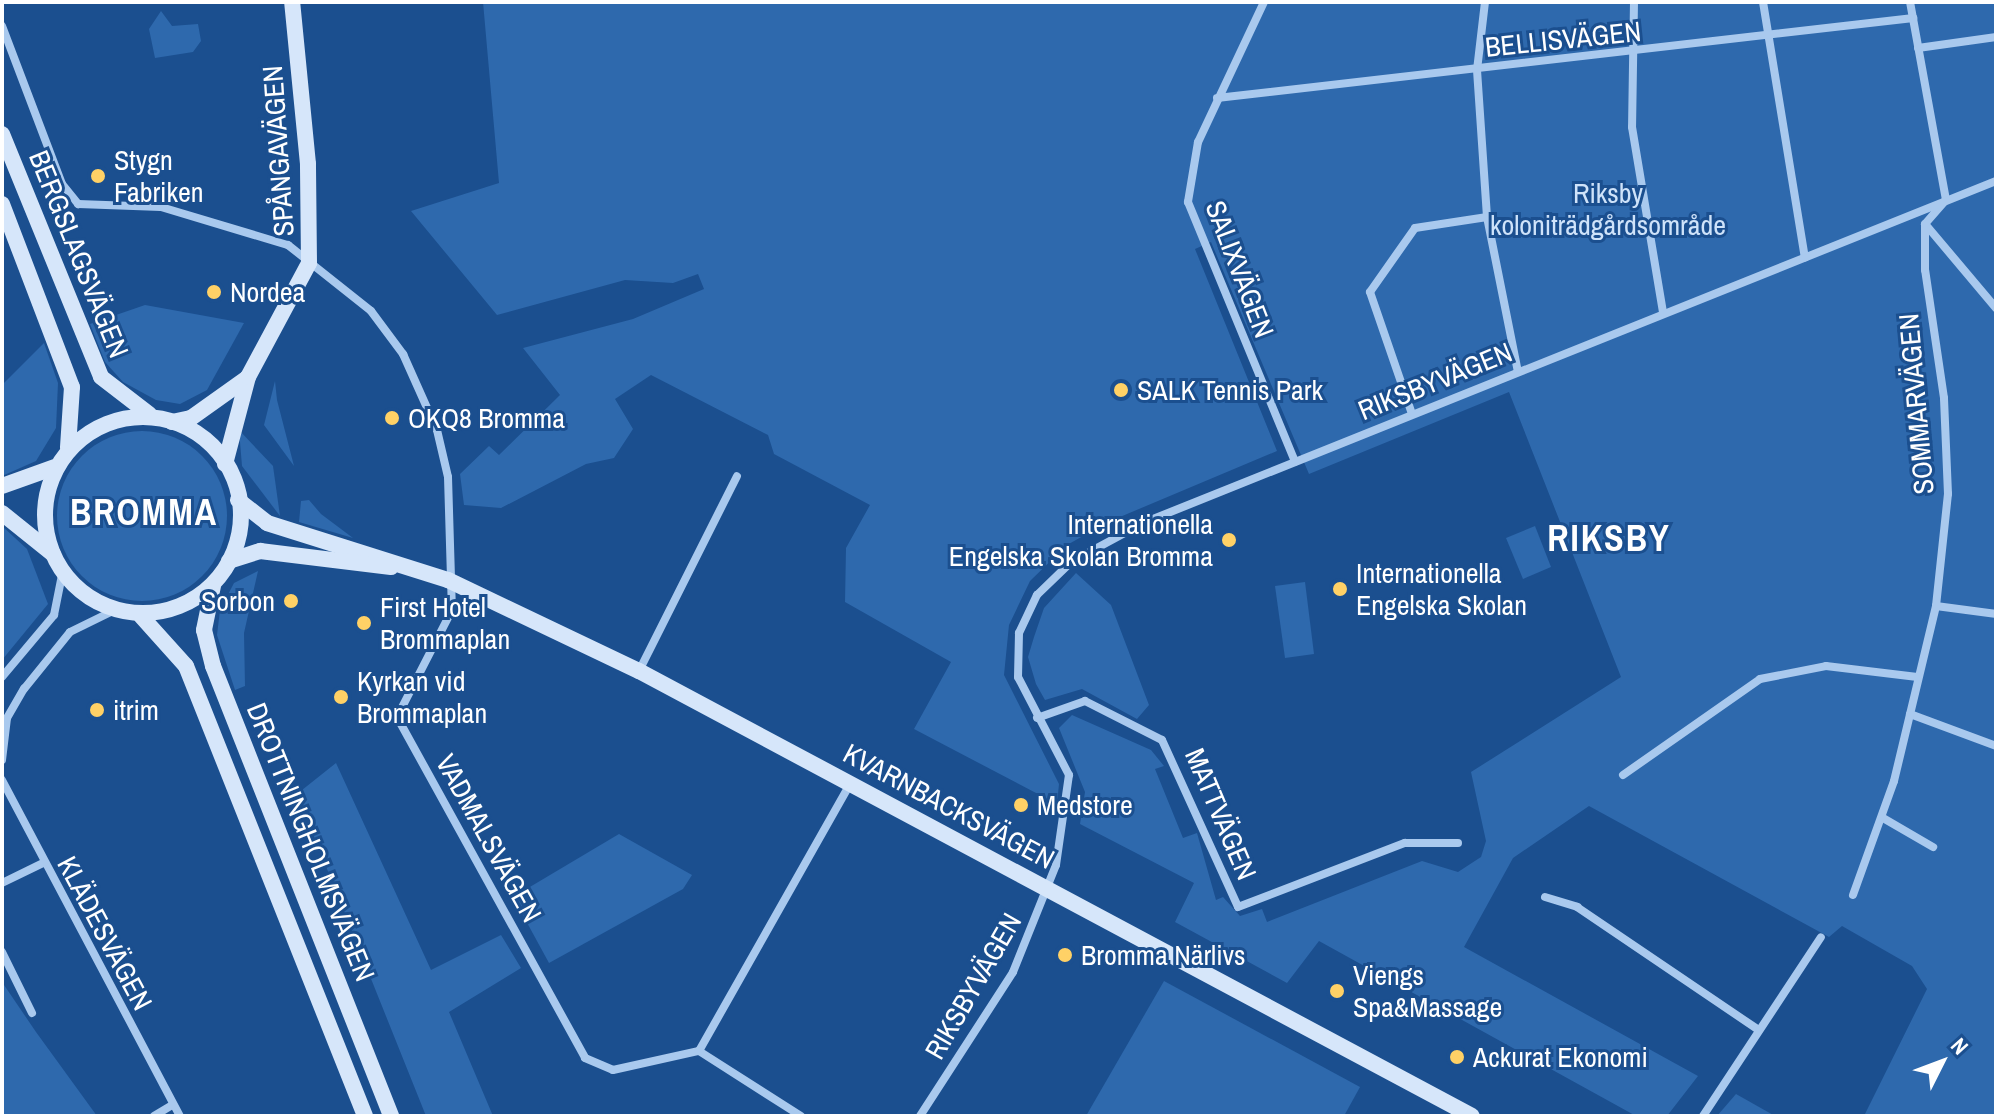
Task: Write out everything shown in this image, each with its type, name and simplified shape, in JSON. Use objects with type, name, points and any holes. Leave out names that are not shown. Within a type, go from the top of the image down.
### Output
[{"type":"main road","name":"SPÅNGAVÄGEN","points":[[225,464],[248,377],[309,263],[308,164],[292,2]]},
{"type":"main road","name":"BERGSLAGSVÄGEN","points":[[2,134],[101,377],[154,416]]},
{"type":"main road","name":"BERGSLAGSVÄGEN","points":[[2,204],[72,387],[68,448]]},
{"type":"main road","name":"SPÅNGAVÄGEN","points":[[172,422],[210,407],[248,377]]},
{"type":"main road","points":[[2,513],[59,563],[115,610],[141,616],[173,611],[213,585],[229,561],[238,500],[225,464],[202,438],[172,422],[154,416],[108,420],[68,448],[55,467],[47,504],[59,563]]},
{"type":"main road","points":[[2,486],[55,467]]},
{"type":"main road","name":"KVARNBACKSVÄGEN","points":[[238,500],[267,523],[391,567],[448,580],[639,671],[1472,1116]]},
{"type":"main road","name":"KVARNBACKSVÄGEN","points":[[229,561],[260,551],[373,571],[391,567]]},
{"type":"main road","name":"DROTTNINGHOLMSVÄGEN","points":[[213,585],[204,613],[213,666],[391,1116]]},
{"type":"main road","name":"DROTTNINGHOLMSVÄGEN","points":[[141,616],[186,666],[365,1116]]},
{"type":"street","name":"SALIXVÄGEN","points":[[1264,2],[1198,142],[1188,202],[1295,462]]},
{"type":"street","points":[[1485,2],[1477,70],[1487,217],[1518,372]]},
{"type":"street","points":[[1634,2],[1629,54],[1634,143],[1663,312]]},
{"type":"street","points":[[1763,2],[1805,258]]},
{"type":"street","points":[[1910,2],[1946,200],[1925,224],[1996,308]]},
{"type":"street","name":"BELLISVÄGEN","points":[[1217,98],[1629,54],[1913,18]]},
{"type":"street","name":"BERGSLAGSVÄGEN","points":[[2,26],[62,184],[78,204]]},
{"type":"street","points":[[1918,48],[1996,37]]},
{"type":"street","name":"RIKSBYVÄGEN","points":[[920,1116],[1013,972],[1049,888],[1066,825],[1069,775],[1018,677],[1019,633],[1037,595],[1079,555],[1412,414],[1996,181]]},
{"type":"street","name":"VADMALSVÄGEN","points":[[78,204],[175,210],[288,245],[371,311],[403,354],[437,430],[448,477],[448,580],[452,610],[397,717],[585,1058],[613,1070],[699,1051]]},
{"type":"street","points":[[1412,414],[1370,292],[1415,228],[1487,217]]},
{"type":"street","name":"SOMMARVÄGEN","points":[[1853,895],[1883,818],[1936,606],[1948,494],[1925,224]]},
{"type":"street","points":[[639,671],[737,476]]},
{"type":"street","points":[[2,677],[54,615],[59,563]]},
{"type":"street","points":[[1936,606],[1996,614]]},
{"type":"street","points":[[2,760],[7,718],[24,689],[70,632],[115,610]]},
{"type":"street","points":[[1623,775],[1760,679],[1826,666],[1917,677]]},
{"type":"street","name":"MATTVÄGEN","points":[[1037,718],[1085,701],[1162,740],[1238,907],[1405,843],[1458,843]]},
{"type":"street","points":[[1910,714],[1996,746]]},
{"type":"street","name":"KLÄDESVÄGEN","points":[[2,780],[43,863],[180,1116]]},
{"type":"street","points":[[801,1116],[699,1051],[850,784]]},
{"type":"street","points":[[1883,818],[1933,847]]},
{"type":"street","points":[[2,883],[43,863]]},
{"type":"street","points":[[1545,897],[1577,907],[1757,1029]]},
{"type":"street","points":[[1703,1116],[1757,1029],[1821,937]]},
{"type":"street","points":[[2,952],[32,1013]]},
{"type":"street","points":[[154,1116],[172,1105]]},
{"type":"green space","name":"Riksby koloniträdgårdsområde","points":[[483,2],[1996,2],[1996,1116],[1864,1116],[1927,989],[1912,966],[1842,926],[1829,937],[1589,806],[1513,858],[1464,947],[1698,1076],[1667,1116],[1636,1116],[1319,941],[1287,983],[1175,922],[1194,883],[1080,824],[1085,792],[1059,728],[1072,715],[1151,750],[1164,766],[1155,769],[1183,838],[1197,833],[1216,900],[1223,897],[1240,916],[1262,909],[1267,922],[1422,861],[1458,872],[1481,857],[1486,841],[1471,772],[1621,677],[1509,392],[1309,474],[1211,242],[1195,249],[1277,451],[1108,522],[1067,545],[1030,581],[1009,625],[1004,675],[1059,784],[1057,804],[914,729],[951,662],[845,602],[846,548],[870,505],[774,454],[768,435],[651,375],[615,399],[633,429],[614,458],[586,464],[501,508],[464,505],[460,474],[489,446],[499,455],[560,395],[523,348],[633,319],[704,289],[698,274],[673,283],[625,280],[497,315],[411,211],[499,183]]},
{"type":"green space","points":[[161,11],[172,26],[198,24],[201,41],[193,52],[155,58],[149,29]]},
{"type":"green space","points":[[145,305],[244,323],[207,390],[180,404],[156,400],[123,382],[105,362],[90,324]]},
{"type":"green space","points":[[44,343],[58,383],[56,428],[36,461],[2,476],[2,385]]},
{"type":"green space","points":[[275,381],[277,400],[294,466],[264,425]]},
{"type":"green space","points":[[239,430],[273,466],[280,516],[242,466]]},
{"type":"green space","points":[[142,431],[174,438],[202,456],[220,484],[227,516],[220,548],[202,576],[174,594],[142,601],[110,594],[82,576],[64,548],[57,516],[64,484],[82,456],[110,438]]},
{"type":"green space","points":[[309,500],[321,514],[353,538],[299,522],[301,501]]},
{"type":"green space","points":[[2,526],[27,549],[48,604],[2,660]]},
{"type":"green space","points":[[1535,526],[1551,567],[1523,579],[1506,538]]},
{"type":"green space","points":[[258,571],[244,633],[245,686],[235,690],[217,635],[220,610],[234,583]]},
{"type":"green space","points":[[1076,573],[1111,605],[1149,705],[1137,719],[1082,689],[1045,700],[1036,684],[1028,657],[1044,608]]},
{"type":"green space","points":[[1305,582],[1314,654],[1285,658],[1275,586]]},
{"type":"green space","points":[[336,763],[431,970],[501,935],[521,968],[449,1012],[493,1116],[426,1116],[297,794]]},
{"type":"green space","points":[[619,834],[692,875],[683,889],[549,963],[513,897]]},
{"type":"green space","points":[[1164,981],[1360,1087],[1344,1116],[1086,1116]]},
{"type":"green space","points":[[2,982],[36,1032],[97,1116],[2,1116]]},
{"type":"green space","points":[[1736,1094],[1775,1116],[1717,1116]]},
{"type":"place","name":"Stygn Fabriken","points":[[98,176]]},
{"type":"place","name":"Nordea","points":[[214,292]]},
{"type":"place","name":"SALK Tennis Park","points":[[1121,390]]},
{"type":"place","name":"OKQ8 Bromma","points":[[392,418]]},
{"type":"place","name":"Internationella Engelska Skolan Bromma","points":[[1229,540]]},
{"type":"place","name":"Internationella Engelska Skolan","points":[[1340,589]]},
{"type":"place","name":"Sorbon","points":[[291,601]]},
{"type":"place","name":"First Hotel Brommaplan","points":[[364,623]]},
{"type":"place","name":"Kyrkan vid Brommaplan","points":[[341,697]]},
{"type":"place","name":"itrim","points":[[97,710]]},
{"type":"place","name":"Medstore","points":[[1021,805]]},
{"type":"place","name":"Bromma Närlivs","points":[[1065,955]]},
{"type":"place","name":"Viengs Spa&Massage","points":[[1337,991]]},
{"type":"place","name":"Ackurat Ekonomi","points":[[1457,1057]]},
{"type":"district","name":"BROMMA","points":[[144,513]]},
{"type":"district","name":"RIKSBY","points":[[1609,539]]}]
